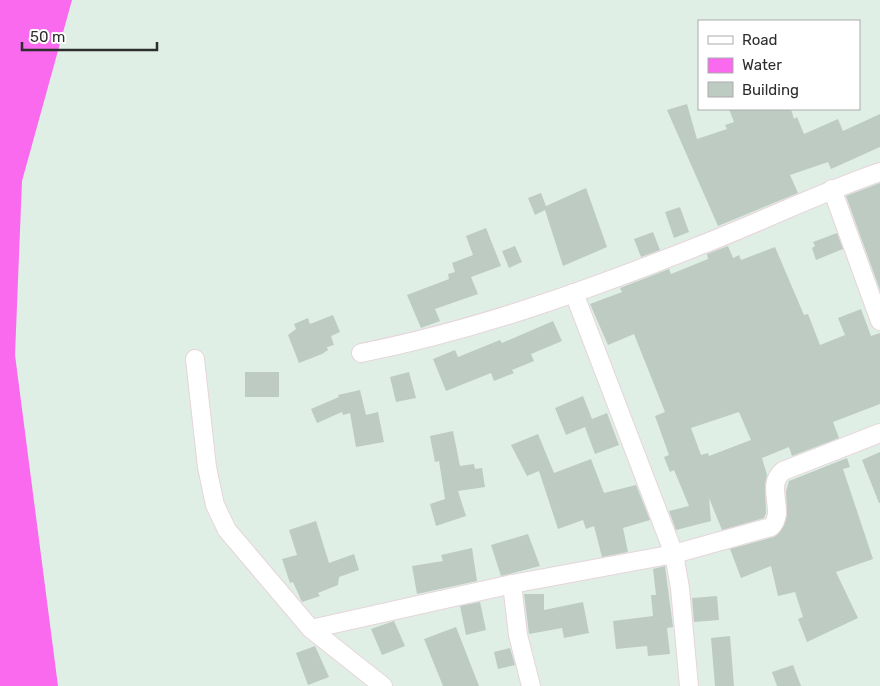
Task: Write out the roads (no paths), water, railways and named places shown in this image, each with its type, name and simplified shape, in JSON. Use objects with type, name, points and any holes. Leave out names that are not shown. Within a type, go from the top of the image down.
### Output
[{"type":"street","points":[[361,353],[456,331],[574,293],[702,245],[832,189],[880,172]]},
{"type":"street","points":[[832,189],[880,321]]},
{"type":"street","points":[[574,293],[674,554],[680,588],[689,686]]},
{"type":"street","points":[[195,359],[207,467],[214,505],[227,530],[311,629],[383,686]]},
{"type":"street","points":[[311,629],[512,584],[674,554],[771,527],[778,516],[774,484],[776,477],[784,471],[880,433]]},
{"type":"street","points":[[512,584],[518,635],[531,686]]},
{"type":"water","points":[[0,0],[72,0],[22,181],[15,355],[58,686],[0,686]]}]
